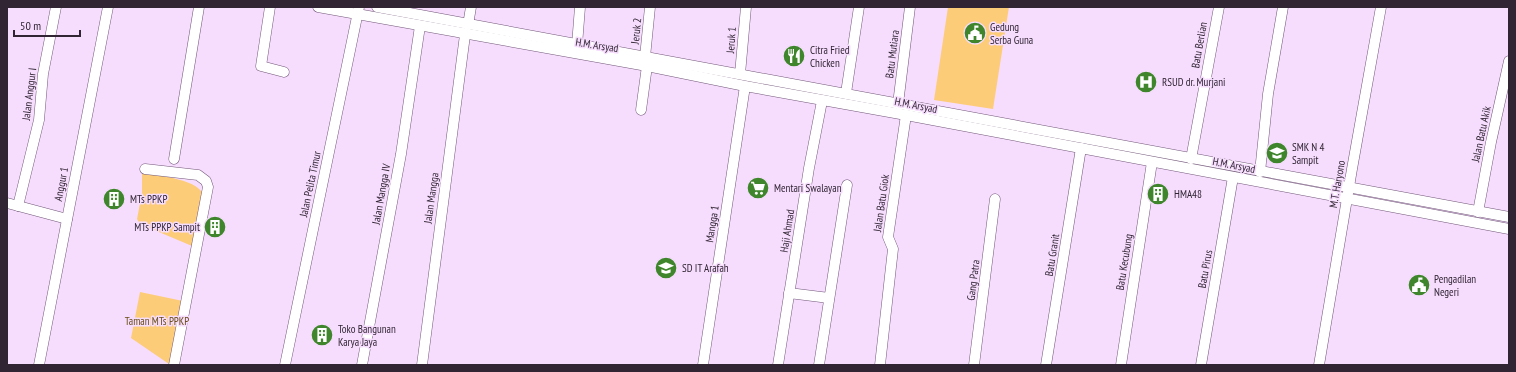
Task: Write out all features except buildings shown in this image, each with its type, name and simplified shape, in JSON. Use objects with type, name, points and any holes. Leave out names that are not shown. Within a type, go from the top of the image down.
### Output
[{"type":"street","name":"Jalan Anggur I","points":[[18,206],[39,120],[43,74],[56,7]]},
{"type":"street","name":"Anggur 1","points":[[39,365],[108,7]]},
{"type":"street","points":[[174,159],[199,7]]},
{"type":"street","points":[[270,7],[261,66],[284,72]]},
{"type":"street","name":"H.M. Arsyad","points":[[318,7],[358,11],[420,26],[467,30],[577,45],[745,86],[1081,148],[1347,200],[1509,229]]},
{"type":"street","name":"H.M. Arsyad","points":[[377,7],[467,30],[646,61],[740,74],[1260,172],[1504,216]]},
{"type":"street","name":"Jalan Mangga","points":[[422,365],[471,7]]},
{"type":"street","points":[[577,45],[580,7]]},
{"type":"street","name":"Jeruk 2","points":[[641,110],[650,7]]},
{"type":"street","name":"Jeruk 1","points":[[740,74],[746,7]]},
{"type":"street","points":[[846,94],[859,7]]},
{"type":"street","name":"Batu Mutiara","points":[[898,104],[910,7]]},
{"type":"street","name":"Batu Berlian","points":[[1191,159],[1218,7]]},
{"type":"street","points":[[1260,172],[1267,100],[1283,7]]},
{"type":"street","name":"M.T. Haryono","points":[[1319,365],[1348,188],[1381,7]]},
{"type":"street","name":"Jalan Pelita Timur","points":[[285,365],[358,11]]},
{"type":"street","name":"Jalan Mangga IV","points":[[362,365],[401,154],[420,26]]},
{"type":"street","name":"Jalan Batu Akik","points":[[1478,212],[1490,142],[1509,61]]},
{"type":"street","name":"Mangga 1","points":[[703,365],[745,86]]},
{"type":"street","name":"Haji Ahmad","points":[[778,365],[822,101]]},
{"type":"street","name":"Jalan Batu Giok","points":[[880,365],[894,249],[888,237],[906,115]]},
{"type":"street","name":"Batu Granit","points":[[1046,365],[1081,148]]},
{"type":"street","name":"Batu Kecubung","points":[[1121,365],[1152,162]]},
{"type":"street","points":[[145,170],[198,175],[206,181],[208,187],[174,365]]},
{"type":"street","name":"Batu Pirus","points":[[1201,365],[1233,177]]},
{"type":"street","points":[[820,365],[847,185]]},
{"type":"street","name":"Gang Patra","points":[[974,365],[995,199]]},
{"type":"street","points":[[7,203],[67,219]]},
{"type":"street","points":[[1497,227],[1504,216]]},
{"type":"street","points":[[789,293],[829,298]]},
{"type":"green space","points":[[948,7],[1009,7],[993,109],[934,100]]},
{"type":"green space","points":[[142,172],[188,182],[196,186],[202,192],[204,202],[192,246],[140,224],[137,219],[142,193]]},
{"type":"green space","name":"Taman MTs PPKP","points":[[140,292],[183,301],[169,364],[131,338]]},
{"type":"place","name":"Gedung Serba Guna","points":[[975,33]]},
{"type":"place","name":"Citra Fried Chicken","points":[[794,56]]},
{"type":"place","name":"RSUD dr. Murjani","points":[[1146,82]]},
{"type":"place","name":"SMK N 4 Sampit","points":[[1277,153]]},
{"type":"place","name":"Mentari Swalayan","points":[[758,188]]},
{"type":"place","name":"HMA48","points":[[1158,194]]},
{"type":"place","name":"MTs PPKP","points":[[114,199]]},
{"type":"place","name":"MTs PPKP Sampit","points":[[215,227]]},
{"type":"place","name":"SD IT Arafah","points":[[666,268]]},
{"type":"place","name":"Pengadilan Negeri","points":[[1419,285]]},
{"type":"place","name":"Toko Bangunan Karya Jaya","points":[[322,335]]}]
